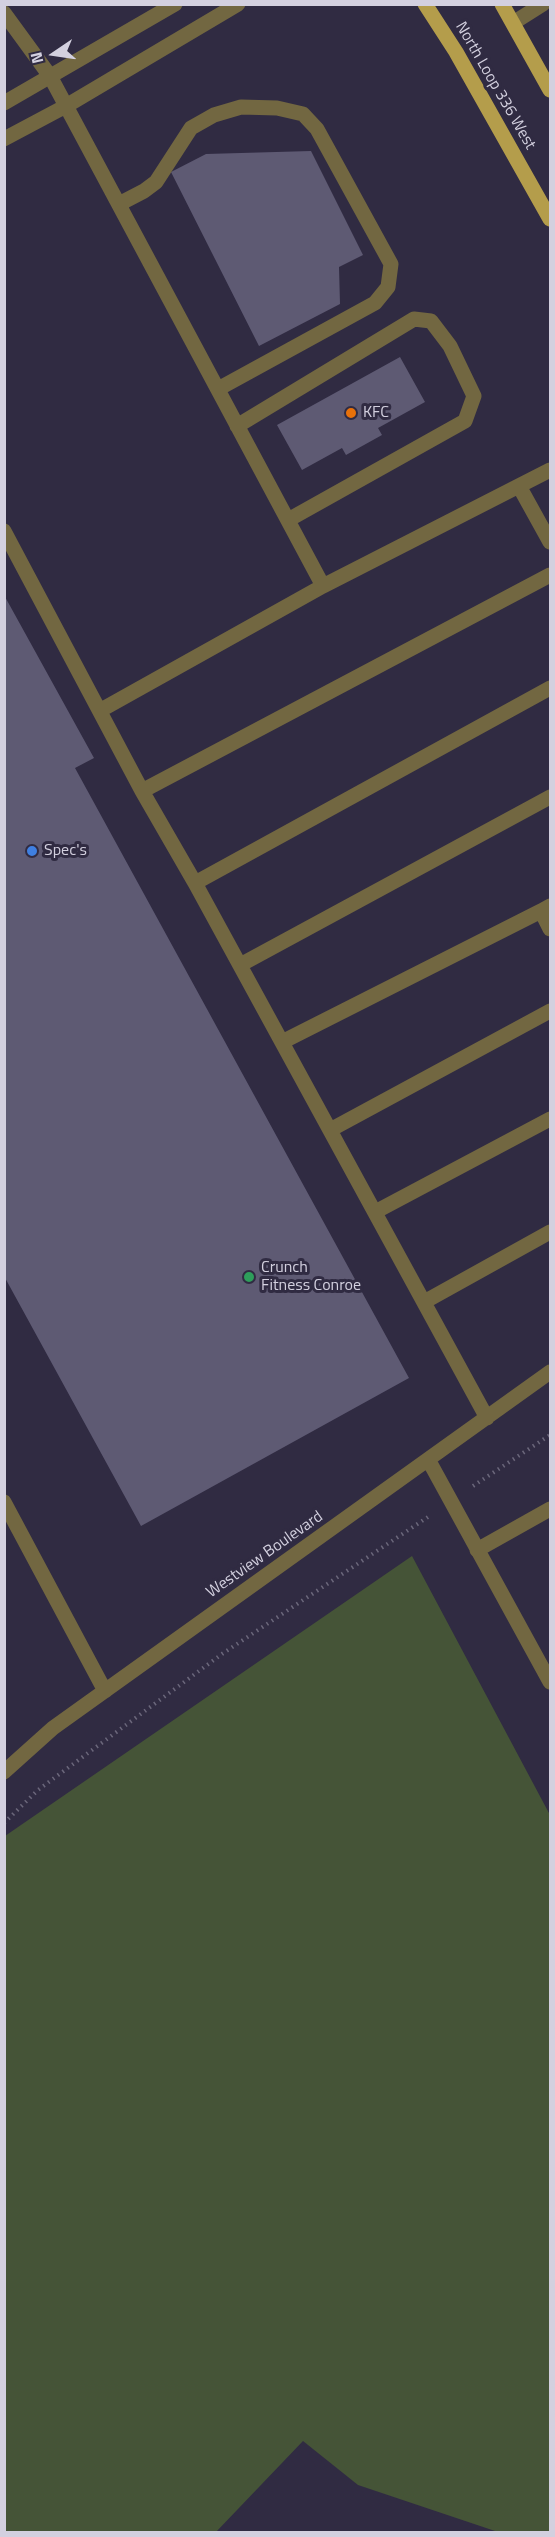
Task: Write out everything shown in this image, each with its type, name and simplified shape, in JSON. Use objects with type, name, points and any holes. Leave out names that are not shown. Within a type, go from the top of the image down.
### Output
[{"type":"main road","name":"North Loop 336 West","points":[[425,4],[456,52],[550,219]]},
{"type":"main road","points":[[502,4],[550,90]]},
{"type":"street","points":[[4,103],[175,4]]},
{"type":"street","points":[[4,139],[66,106],[238,4]]},
{"type":"street","points":[[513,23],[543,4]]},
{"type":"street","points":[[4,13],[50,76],[324,586]]},
{"type":"street","points":[[119,204],[156,182],[191,128],[206,119],[241,107],[277,108],[303,114],[317,129],[391,264],[388,287],[375,303],[218,389]]},
{"type":"street","points":[[237,426],[414,319],[431,321],[450,346],[474,396],[465,421],[288,520]]},
{"type":"street","points":[[101,710],[324,586],[550,470]]},
{"type":"street","points":[[519,486],[550,542]]},
{"type":"street","points":[[4,531],[142,791],[240,964],[487,1418]]},
{"type":"street","points":[[142,791],[550,575]]},
{"type":"street","points":[[195,883],[550,688]]},
{"type":"street","points":[[240,964],[550,797]]},
{"type":"street","points":[[282,1042],[546,908],[550,929]]},
{"type":"street","points":[[330,1130],[550,1011]]},
{"type":"street","points":[[375,1212],[550,1119]]},
{"type":"street","points":[[424,1302],[550,1232]]},
{"type":"street","name":"Westview Boulevard","points":[[4,1772],[53,1728],[429,1461],[550,1372]]},
{"type":"street","points":[[429,1461],[550,1682]]},
{"type":"street","points":[[4,1502],[105,1691]]},
{"type":"street","points":[[477,1550],[550,1509]]},
{"type":"path","points":[[473,1486],[550,1435]]},
{"type":"path","points":[[4,1823],[38,1791],[222,1654],[438,1510]]},
{"type":"green space","points":[[412,1556],[550,1815],[550,2532],[498,2532],[358,2485],[303,2441],[216,2532],[5,2532],[5,1836]]},
{"type":"building","points":[[311,151],[363,255],[339,267],[340,304],[259,346],[171,172],[206,154]]},
{"type":"building","name":"KFC","points":[[400,357],[425,402],[378,428],[382,435],[346,455],[342,448],[302,470],[277,425]]},
{"type":"building","points":[[4,595],[94,758],[75,768],[409,1378],[141,1526],[4,1276]]},
{"type":"place","name":"KFC","points":[[351,413]]},
{"type":"place","name":"Spec's","points":[[32,851]]},
{"type":"place","name":"Crunch Fitness Conroe","points":[[249,1277]]}]
